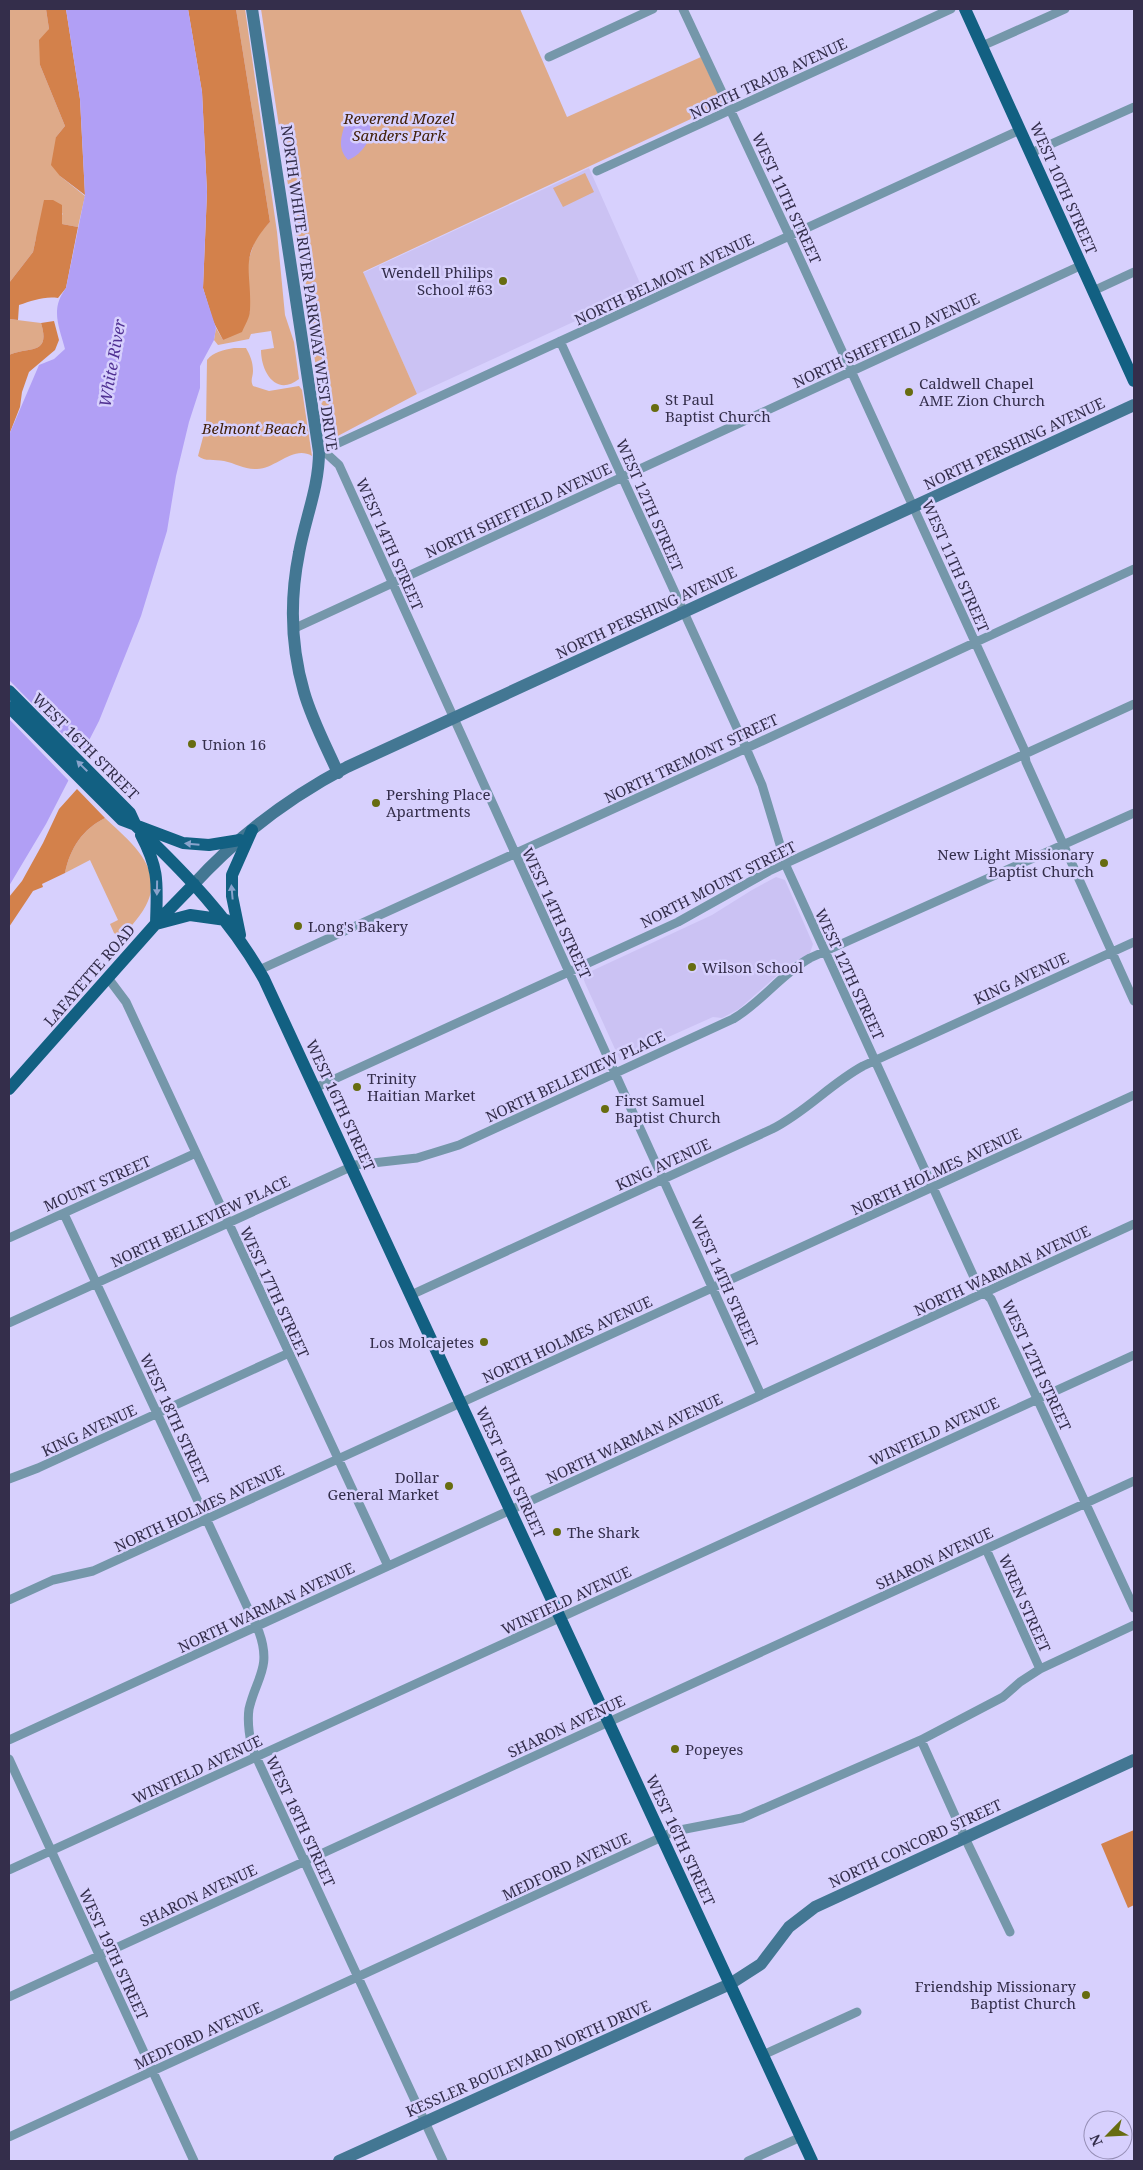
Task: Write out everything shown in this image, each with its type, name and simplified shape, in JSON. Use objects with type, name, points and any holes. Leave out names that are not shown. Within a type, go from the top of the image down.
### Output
[{"type":"main road","name":"NORTH WHITE RIVER PARKWAY WEST DRIVE","points":[[252,9],[319,452],[316,484],[296,569],[293,629],[304,692],[312,715],[338,772]]},
{"type":"main road","name":"WEST 10TH STREET","points":[[965,9],[1134,381]]},
{"type":"main road","name":"NORTH PERSHING AVENUE","points":[[194,884],[224,853],[286,803],[338,772],[1134,405]]},
{"type":"main road","name":"WEST 16TH STREET","points":[[9,691],[112,804],[122,820],[136,826],[194,884],[226,920],[241,940],[259,970],[812,2161]]},
{"type":"main road","name":"WEST 16TH STREET","points":[[9,707],[112,804]]},
{"type":"main road","points":[[136,826],[183,843],[209,844],[240,840]]},
{"type":"main road","points":[[136,826],[152,856],[157,874],[156,924],[190,915],[226,920]]},
{"type":"main road","points":[[241,940],[232,896],[232,875],[252,830]]},
{"type":"main road","name":"LAFAYETTE ROAD","points":[[9,1089],[194,884]]},
{"type":"main road","name":"NORTH CONCORD STREET","points":[[730,1984],[762,1964],[785,1930],[807,1912],[1134,1760]]},
{"type":"main road","name":"KESSLER BOULEVARD NORTH DRIVE","points":[[339,2161],[730,1984]]},
{"type":"street","points":[[549,57],[654,9]]},
{"type":"street","name":"WEST 11TH STREET","points":[[683,9],[790,236],[914,507],[1024,749],[1026,762],[1134,1001]]},
{"type":"street","name":"NORTH TRAUB AVENUE","points":[[597,171],[951,9]]},
{"type":"street","points":[[982,46],[1065,9]]},
{"type":"street","points":[[1030,153],[1134,107]]},
{"type":"street","name":"NORTH BELMONT AVENUE","points":[[319,452],[1020,130]]},
{"type":"street","name":"NORTH SHEFFIELD AVENUE","points":[[293,629],[1082,265]]},
{"type":"street","points":[[1093,291],[1134,272]]},
{"type":"street","name":"WEST 12TH STREET","points":[[560,341],[746,748],[762,785],[786,863],[932,1188],[978,1286],[991,1299],[1134,1608]]},
{"type":"street","name":"WEST 14TH STREET","points":[[319,452],[327,454],[339,465],[761,1395]]},
{"type":"street","name":"NORTH TREMONT STREET","points":[[259,970],[746,748],[1134,568]]},
{"type":"street","name":"NORTH MOUNT STREET","points":[[315,1088],[694,914],[786,863],[1134,704]]},
{"type":"street","name":"NORTH BELLEVIEW PLACE","points":[[9,1323],[351,1167],[362,1164],[414,1159],[444,1151],[740,1015],[763,998],[796,967],[825,951],[1134,812]]},
{"type":"street","name":"KING AVENUE","points":[[411,1295],[786,1122],[809,1107],[839,1081],[875,1060],[1134,942]]},
{"type":"street","name":"WEST 17TH STREET","points":[[108,978],[126,1002],[388,1566]]},
{"type":"street","name":"NORTH HOLMES AVENUE","points":[[9,1600],[53,1580],[93,1571],[207,1520],[1134,1096]]},
{"type":"street","name":"MOUNT STREET","points":[[9,1238],[196,1153]]},
{"type":"street","name":"WEST 18TH STREET","points":[[64,1214],[262,1640],[263,1671],[250,1709],[248,1724],[250,1740],[256,1757],[443,2161]]},
{"type":"street","name":"NORTH WARMAN AVENUE","points":[[9,1740],[1134,1224]]},
{"type":"street","name":"KING AVENUE","points":[[9,1479],[38,1468],[289,1353]]},
{"type":"street","name":"WINFIELD AVENUE","points":[[9,1870],[1134,1355]]},
{"type":"street","name":"SHARON AVENUE","points":[[9,1997],[1134,1481]]},
{"type":"street","name":"WREN STREET","points":[[986,1549],[1040,1669]]},
{"type":"street","name":"MEDFORD AVENUE","points":[[9,2137],[680,1830],[747,1816],[921,1740],[1003,1697],[1020,1682],[1040,1669],[1134,1626]]},
{"type":"street","points":[[921,1740],[964,1838],[1010,1932]]},
{"type":"street","name":"WEST 19TH STREET","points":[[9,1759],[194,2161]]},
{"type":"street","points":[[763,2055],[857,2012]]},
{"type":"street","points":[[748,2161],[801,2137]]},
{"type":"shaded area","points":[[46,9],[66,9],[80,99],[85,195],[60,176],[51,165],[56,137],[65,126],[40,65],[39,40],[49,29]]},
{"type":"shaded area","points":[[188,9],[236,9],[270,222],[260,234],[250,255],[250,310],[248,318],[242,332],[223,340],[213,321],[203,288],[207,192],[202,92]]},
{"type":"shaded area","name":"Wendell Philips School #63","points":[[589,168],[643,290],[417,394],[363,273]]},
{"type":"shaded area","points":[[44,200],[53,200],[62,205],[62,224],[78,227],[66,288],[58,298],[43,298],[19,305],[18,320],[9,319],[9,283],[33,252]]},
{"type":"shaded area","points":[[54,321],[59,340],[55,350],[29,372],[22,392],[20,407],[9,435],[9,355],[41,345],[43,333],[41,323]]},
{"type":"shaded area","points":[[77,789],[105,818],[97,822],[79,840],[70,855],[65,873],[42,884],[43,887],[33,891],[9,927],[9,897],[22,881],[59,809]]},
{"type":"shaded area","name":"Wilson School","points":[[776,877],[785,880],[813,944],[810,953],[789,965],[739,1009],[722,1018],[713,1017],[655,1043],[641,1054],[624,1061],[620,1060],[585,983],[583,977],[585,974],[712,915]]},
{"type":"shaded area","points":[[1134,1830],[1134,1905],[1128,1908],[1101,1844]]},
{"type":"green space","points":[[9,9],[46,9],[49,29],[40,65],[65,126],[56,137],[60,176],[85,196],[78,227],[62,224],[60,219],[63,213],[36,238],[33,252],[9,283]]},
{"type":"green space","points":[[236,9],[245,9],[277,232],[285,315],[294,342],[299,379],[291,384],[277,384],[267,374],[261,350],[274,348],[271,331],[251,334],[249,339],[218,345],[214,340],[216,328],[223,340],[250,312],[247,265],[256,237],[270,222]]},
{"type":"green space","name":"Reverend Mozel Sanders Park","points":[[261,9],[520,9],[567,117],[701,57],[723,104],[363,272],[417,394],[334,438],[325,426]]},
{"type":"green space","points":[[585,173],[594,192],[563,207],[553,188]]},
{"type":"green space","points":[[9,319],[41,323],[43,341],[41,345],[9,355]]},
{"type":"green space","name":"Belmont Beach","points":[[234,348],[246,348],[249,353],[253,371],[253,386],[269,391],[299,386],[302,390],[312,456],[298,453],[264,468],[253,469],[224,461],[204,459],[198,456],[206,426],[207,360],[216,353]]},
{"type":"green space","points":[[105,818],[140,854],[151,876],[151,888],[146,906],[121,938],[114,933],[110,924],[118,920],[90,860],[65,873],[70,855],[79,840],[97,822]]},
{"type":"water","name":"White River","points":[[66,9],[188,9],[202,92],[207,192],[203,288],[216,328],[214,340],[200,366],[200,388],[189,422],[176,476],[167,531],[141,616],[99,721],[46,824],[9,886],[9,435],[39,365],[54,359],[65,349],[58,325],[57,310],[58,303],[66,288],[85,195],[80,99]]},
{"type":"water","points":[[357,116],[366,116],[371,129],[370,135],[364,148],[348,160],[341,146],[342,136],[346,121]]},
{"type":"pier","points":[[9,680],[84,756],[70,782],[9,719]]},
{"type":"place","name":"Wendell Philips School #63","points":[[503,281]]},
{"type":"place","name":"Caldwell Chapel AME Zion Church","points":[[909,392]]},
{"type":"place","name":"St Paul Baptist Church","points":[[655,408]]},
{"type":"place","name":"Union 16","points":[[192,744]]},
{"type":"place","name":"Pershing Place Apartments","points":[[376,803]]},
{"type":"place","name":"New Light Missionary Baptist Church","points":[[1104,863]]},
{"type":"place","name":"Long's Bakery","points":[[298,926]]},
{"type":"place","name":"Wilson School","points":[[692,967]]},
{"type":"place","name":"Trinity Haitian Market","points":[[357,1087]]},
{"type":"place","name":"First Samuel Baptist Church","points":[[605,1109]]},
{"type":"place","name":"Los Molcajetes","points":[[484,1342]]},
{"type":"place","name":"Dollar General Market","points":[[449,1486]]},
{"type":"place","name":"The Shark","points":[[557,1532]]},
{"type":"place","name":"Popeyes","points":[[675,1749]]},
{"type":"place","name":"Friendship Missionary Baptist Church","points":[[1086,1995]]}]
